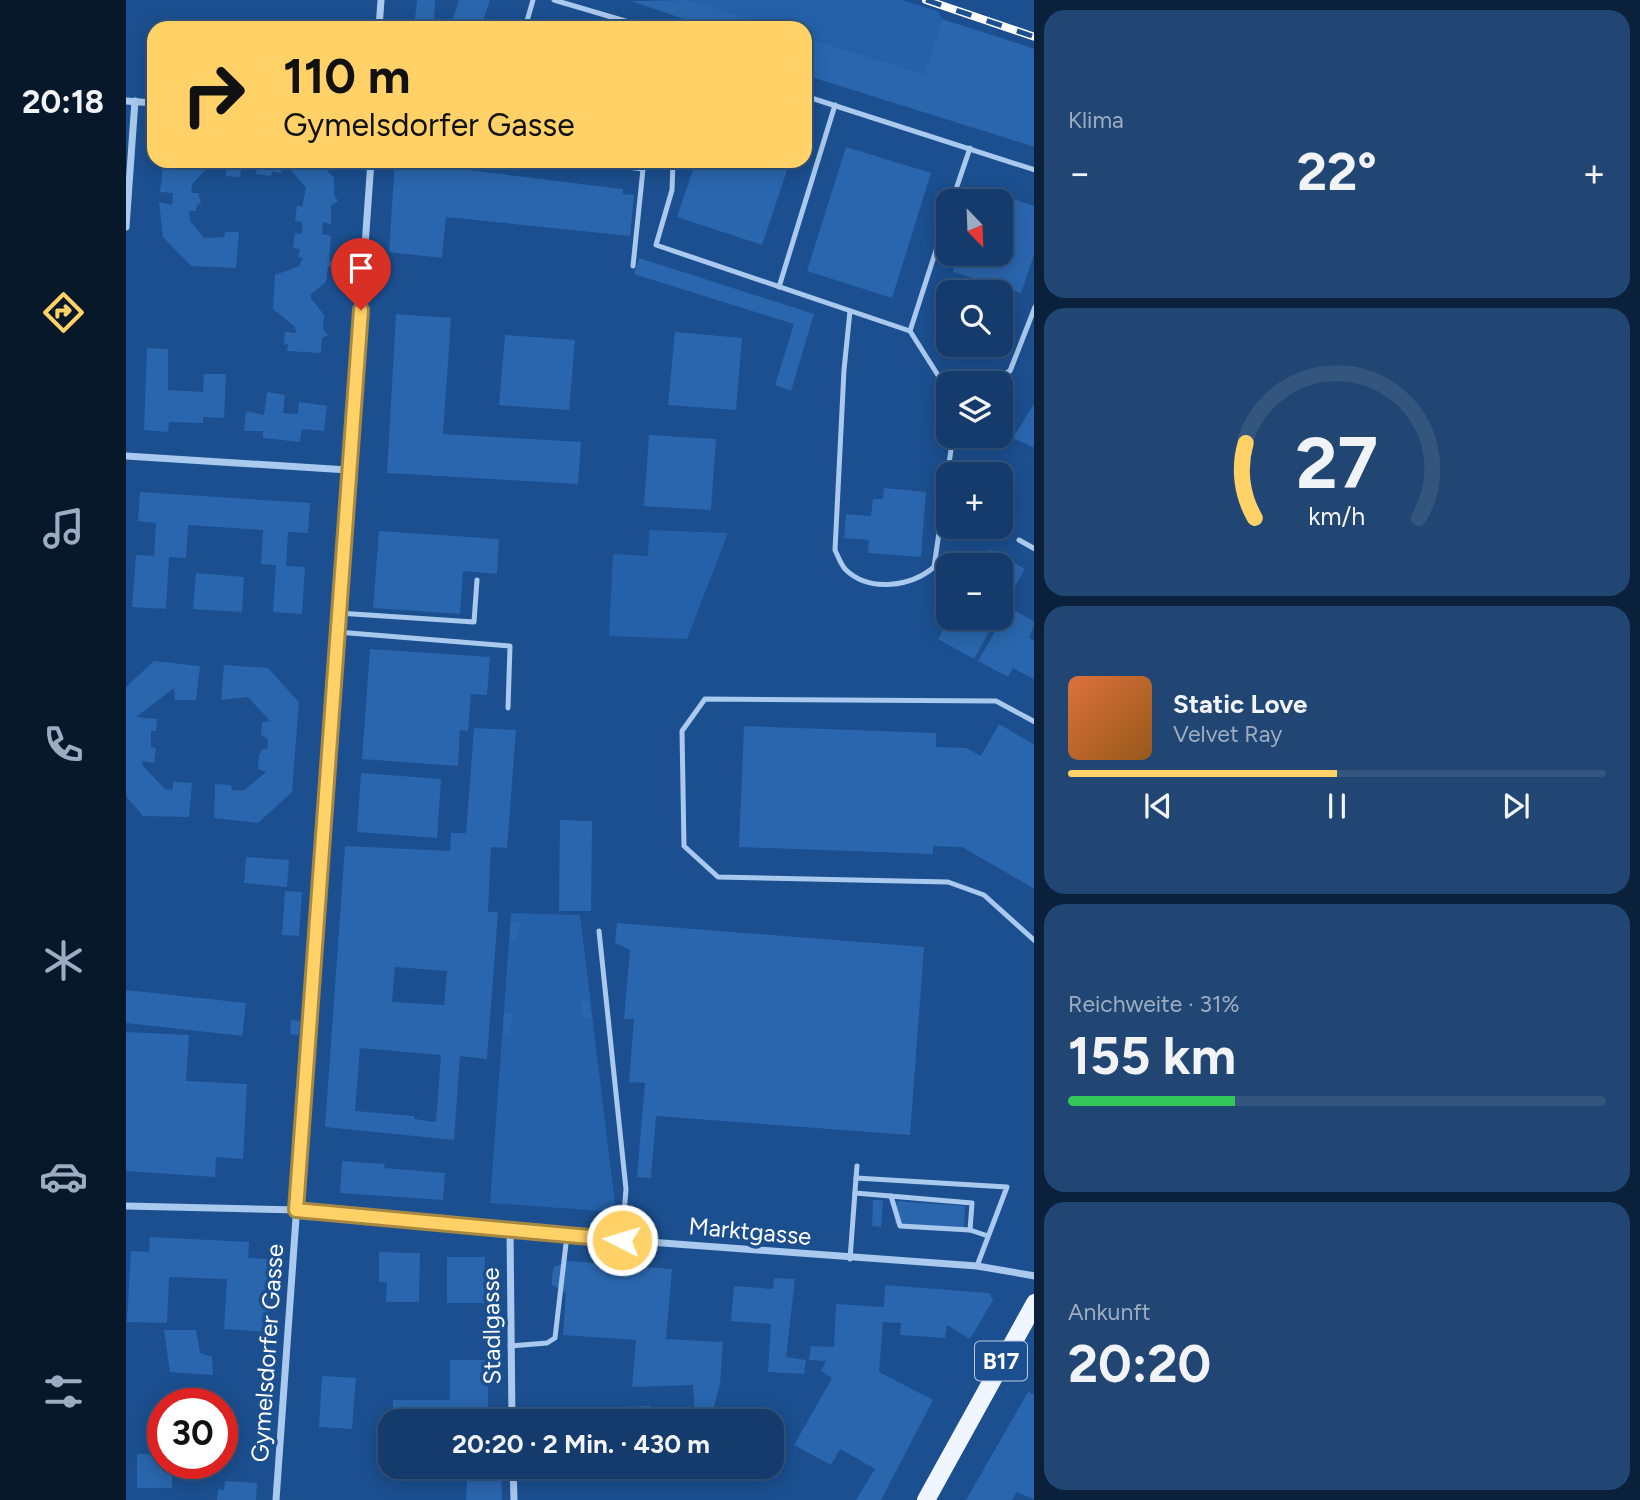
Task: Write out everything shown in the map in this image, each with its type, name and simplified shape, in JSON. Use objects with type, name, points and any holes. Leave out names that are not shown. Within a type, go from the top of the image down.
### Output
[{"type":"main road","name":"B17","points":[[926,1500],[1034,1303]]},
{"type":"street","points":[[380,21],[381,0]]},
{"type":"street","points":[[126,101],[147,102]]},
{"type":"street","points":[[126,227],[135,101]]},
{"type":"street","name":"Gymelsdorfer Gasse","points":[[276,1500],[370,168]]},
{"type":"street","points":[[126,456],[348,470]]},
{"type":"street","name":"Marktgasse","points":[[126,1206],[296,1210],[568,1236],[850,1259],[977,1266],[1034,1276]]},
{"type":"street","name":"Stadlgasse","points":[[510,1230],[512,1409]]},
{"type":"street","points":[[513,1479],[514,1500]]},
{"type":"lane","points":[[527,21],[533,0]]},
{"type":"lane","points":[[554,0],[625,21]]},
{"type":"lane","points":[[812,98],[1034,170]]},
{"type":"lane","points":[[779,286],[835,105]]},
{"type":"lane","points":[[956,189],[970,148]]},
{"type":"lane","points":[[633,266],[643,169],[636,168]]},
{"type":"lane","points":[[673,168],[672,190],[656,245],[910,331],[936,372]]},
{"type":"lane","points":[[910,331],[936,250]]},
{"type":"lane","points":[[1010,371],[1034,307]]},
{"type":"lane","points":[[850,311],[844,370],[835,550],[845,570],[871,583],[897,584],[920,579],[934,567],[951,448]]},
{"type":"lane","points":[[1019,540],[1034,549]]},
{"type":"lane","points":[[338,613],[474,622],[477,580]]},
{"type":"lane","points":[[337,632],[510,646],[508,708]]},
{"type":"lane","points":[[1034,722],[996,701],[705,699],[682,731],[684,846],[718,877],[948,881],[984,895],[1034,941]]},
{"type":"lane","points":[[598,931],[626,1189],[622,1240]]},
{"type":"lane","points":[[850,1259],[857,1166]]},
{"type":"lane","points":[[856,1178],[1007,1187],[977,1266]]},
{"type":"lane","points":[[855,1193],[972,1203],[970,1230]]},
{"type":"lane","points":[[891,1196],[900,1226],[970,1230],[988,1236]]},
{"type":"lane","points":[[510,1346],[547,1343],[555,1338],[568,1236]]},
{"type":"shaded area","points":[[688,0],[901,0],[938,11],[942,19],[924,74],[812,39],[812,21],[755,21]]},
{"type":"shaded area","points":[[649,530],[728,533],[687,639],[609,636],[613,554],[648,556]]},
{"type":"shaded area","points":[[511,913],[580,915],[616,1212],[490,1203]]},
{"type":"building","points":[[417,0],[435,0],[434,21],[415,21]]},
{"type":"building","points":[[459,0],[490,0],[483,21],[452,21]]},
{"type":"building","points":[[688,0],[756,21],[690,21],[631,1]]},
{"type":"building","points":[[942,19],[1034,49],[1034,147],[812,77],[812,39],[924,74]]},
{"type":"building","points":[[846,147],[931,173],[892,298],[807,271]]},
{"type":"building","points":[[163,168],[207,168],[192,184],[191,193],[198,193],[201,203],[197,205],[196,211],[189,211],[190,221],[204,238],[224,237],[225,232],[239,232],[236,268],[191,266],[163,237],[159,202],[172,205],[173,193],[160,192]]},
{"type":"building","points":[[226,168],[241,168],[240,177],[226,176]]},
{"type":"building","points":[[257,168],[282,168],[281,173],[272,171],[271,176],[256,174]]},
{"type":"building","points":[[282,168],[325,168],[334,178],[334,195],[338,201],[331,205],[331,224],[323,222],[322,234],[331,236],[329,260],[333,264],[328,267],[326,282],[311,294],[311,298],[324,315],[323,329],[328,335],[322,338],[321,353],[287,351],[288,344],[284,345],[285,332],[297,333],[294,326],[273,309],[275,275],[299,266],[303,258],[298,257],[300,249],[293,248],[295,233],[302,234],[302,222],[295,221],[297,205],[302,207],[306,188],[291,170]]},
{"type":"building","points":[[395,168],[452,168],[623,189],[623,194],[634,195],[630,236],[446,217],[442,258],[389,252]]},
{"type":"building","points":[[694,168],[788,168],[762,245],[677,217]]},
{"type":"building","points":[[1013,199],[1034,206],[1034,255],[1021,293],[1013,291],[1013,280],[979,280],[953,272],[955,266],[1013,266]]},
{"type":"building","points":[[639,258],[814,314],[791,391],[775,385],[794,324],[634,274]]},
{"type":"building","points":[[396,314],[451,318],[443,434],[581,442],[578,484],[387,473]]},
{"type":"building","points":[[675,332],[742,338],[736,410],[668,405]]},
{"type":"building","points":[[505,335],[575,340],[569,410],[499,405]]},
{"type":"building","points":[[147,348],[168,349],[168,390],[203,392],[204,374],[226,374],[224,418],[203,417],[203,423],[169,422],[168,432],[144,430]]},
{"type":"building","points":[[267,392],[285,395],[283,413],[298,414],[299,402],[327,406],[324,431],[302,429],[300,442],[263,438],[263,431],[244,431],[246,411],[264,415]]},
{"type":"building","points":[[1034,404],[1034,448],[1013,438]]},
{"type":"building","points":[[649,435],[716,439],[711,510],[644,506]]},
{"type":"building","points":[[884,488],[926,492],[921,557],[868,553],[869,540],[844,538],[846,514],[871,516],[873,499],[883,499]]},
{"type":"building","points":[[140,492],[310,503],[308,533],[288,532],[286,566],[305,567],[302,614],[273,612],[276,565],[261,564],[263,530],[188,525],[186,558],[169,557],[166,609],[132,607],[136,555],[154,556],[156,523],[138,521]]},
{"type":"building","points":[[379,531],[499,539],[497,574],[463,571],[460,614],[373,608]]},
{"type":"building","points":[[1013,562],[1025,569],[1013,590]]},
{"type":"building","points":[[196,573],[244,577],[242,612],[193,609]]},
{"type":"building","points":[[1013,609],[1034,621],[1029,638],[1034,640],[1034,679],[1013,668],[1008,677],[978,661],[996,630],[1013,630]]},
{"type":"building","points":[[943,630],[990,630],[974,659],[938,639]]},
{"type":"building","points":[[370,649],[490,657],[487,695],[471,694],[468,731],[460,730],[458,766],[362,759]]},
{"type":"building","points":[[154,661],[200,666],[196,700],[175,700],[174,688],[136,717],[157,719],[156,731],[151,731],[151,747],[156,748],[154,763],[142,761],[143,766],[165,789],[173,790],[173,782],[192,783],[189,817],[143,816],[126,796],[126,687]]},
{"type":"building","points":[[224,665],[268,668],[299,702],[292,792],[258,823],[214,818],[215,784],[231,785],[232,790],[243,791],[266,772],[258,769],[259,755],[263,749],[267,749],[268,739],[261,735],[262,722],[270,721],[248,697],[221,700]]},
{"type":"building","points":[[999,724],[1034,744],[1034,888],[962,847],[933,846],[933,854],[739,847],[744,726],[936,733],[936,747],[966,748],[981,756]]},
{"type":"building","points":[[474,728],[516,730],[507,848],[491,847],[488,912],[498,912],[487,1059],[460,1056],[454,1140],[325,1127],[345,846],[450,851],[451,833],[466,833]],"holes":[[[395,967],[447,971],[444,1005],[392,1002]],[[360,1048],[441,1055],[436,1122],[414,1119],[414,1116],[355,1111]]]},
{"type":"building","points":[[361,773],[441,779],[437,838],[357,832]]},
{"type":"building","points":[[560,820],[592,821],[591,911],[559,911]]},
{"type":"building","points":[[246,857],[289,860],[287,887],[244,883]]},
{"type":"building","points":[[285,891],[302,892],[299,936],[282,935]]},
{"type":"building","points":[[511,922],[520,922],[517,941],[509,941]]},
{"type":"building","points":[[617,923],[924,947],[910,1135],[656,1116],[651,1178],[637,1177],[645,1083],[629,1082],[634,1019],[624,1019],[630,950],[615,943]]},
{"type":"building","points":[[126,990],[246,1003],[242,1036],[126,1023]]},
{"type":"building","points":[[589,1000],[592,1018],[584,1019],[580,1001]]},
{"type":"building","points":[[504,1013],[513,1014],[510,1035],[503,1035]]},
{"type":"building","points":[[291,1020],[300,1021],[299,1035],[290,1034]]},
{"type":"building","points":[[126,1032],[189,1035],[186,1081],[247,1084],[243,1159],[216,1157],[215,1177],[126,1171]]},
{"type":"building","points":[[342,1161],[445,1173],[443,1200],[340,1193]]},
{"type":"building","points":[[873,1200],[883,1200],[881,1227],[872,1226]]},
{"type":"building","points":[[897,1201],[965,1206],[964,1228],[895,1224]]},
{"type":"building","points":[[150,1237],[249,1242],[248,1258],[271,1259],[267,1332],[224,1329],[227,1279],[169,1277],[167,1323],[127,1322],[131,1251],[149,1252]]},
{"type":"building","points":[[379,1252],[420,1253],[419,1302],[386,1302],[387,1282],[379,1282]]},
{"type":"building","points":[[447,1257],[485,1257],[484,1303],[447,1303]]},
{"type":"building","points":[[568,1261],[672,1269],[666,1339],[723,1342],[720,1384],[713,1409],[695,1409],[693,1385],[632,1387],[636,1340],[563,1335],[566,1293],[552,1285],[554,1267]]},
{"type":"building","points":[[774,1278],[795,1279],[786,1357],[806,1360],[804,1374],[768,1372],[771,1324],[731,1321],[734,1286],[773,1289]]},
{"type":"building","points":[[885,1285],[989,1293],[993,1300],[970,1339],[947,1325],[945,1338],[900,1335],[901,1323],[883,1322],[879,1372],[933,1400],[881,1500],[856,1500],[875,1469],[840,1449],[831,1465],[794,1445],[832,1378],[821,1371],[826,1361],[809,1360],[811,1346],[834,1347],[836,1304],[884,1307]]},
{"type":"building","points":[[164,1330],[196,1330],[200,1353],[212,1357],[213,1375],[170,1372]]},
{"type":"building","points":[[450,1360],[488,1360],[488,1409],[393,1409],[393,1400],[450,1400]]},
{"type":"building","points":[[322,1376],[356,1378],[352,1429],[319,1427]]},
{"type":"building","points":[[1028,1392],[1034,1395],[1034,1500],[1017,1492],[1012,1500],[966,1500]]},
{"type":"building","points":[[650,1406],[650,1409],[567,1409]]},
{"type":"building","points":[[137,1454],[147,1454],[147,1479],[172,1479],[172,1488],[137,1488]]},
{"type":"building","points":[[467,1479],[501,1479],[502,1500],[466,1500]]},
{"type":"building","points":[[225,1481],[257,1483],[256,1500],[217,1500],[218,1489],[224,1490]]},
{"type":"railway","points":[[926,0],[1034,37]]},
{"type":"route","points":[[361,310],[296,1210],[622,1240]]}]
